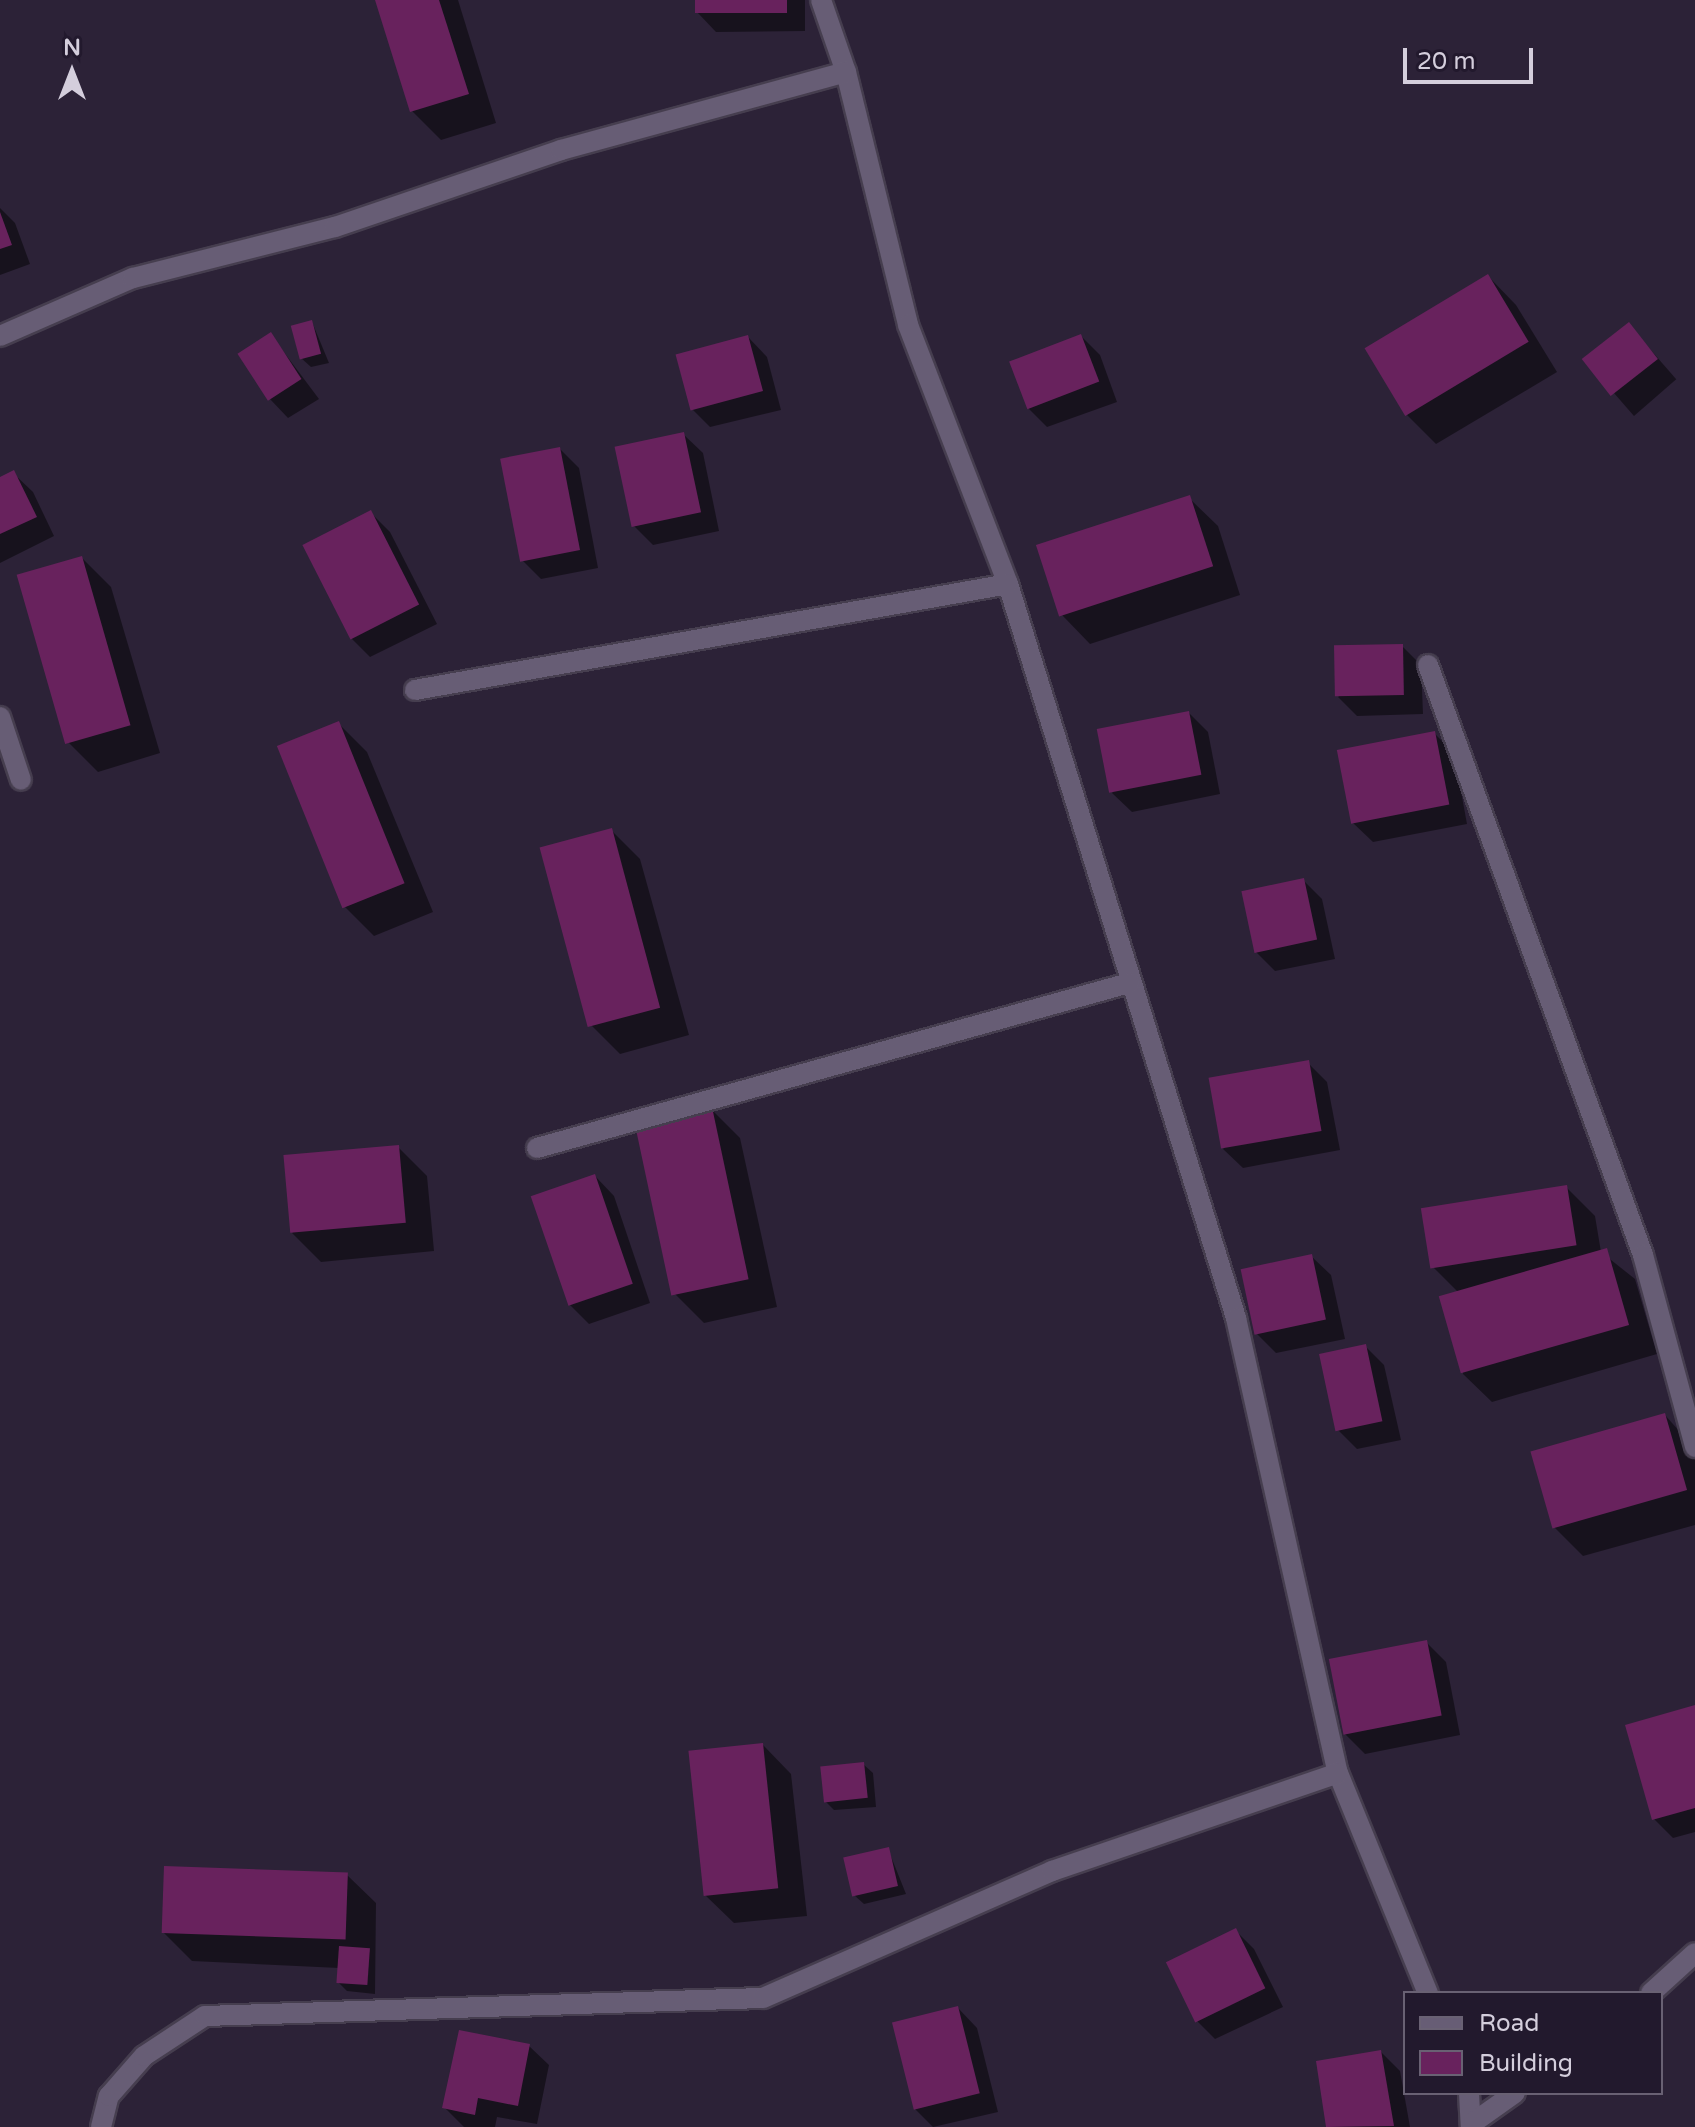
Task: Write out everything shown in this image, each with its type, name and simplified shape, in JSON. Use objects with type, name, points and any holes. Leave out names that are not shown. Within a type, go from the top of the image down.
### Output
[{"type":"street","points":[[821,0],[846,72],[908,325],[1008,584],[1129,983],[1236,1318],[1338,1773],[1427,1991]]},
{"type":"street","points":[[0,336],[133,278],[335,227],[561,150],[846,72]]},
{"type":"street","points":[[415,690],[1008,584]]},
{"type":"street","points":[[1428,665],[1643,1255],[1695,1447]]},
{"type":"street","points":[[0,717],[21,780]]},
{"type":"street","points":[[537,1148],[1129,983]]},
{"type":"street","points":[[101,2127],[109,2096],[144,2056],[205,2016],[763,1998],[1052,1871],[1338,1773]]},
{"type":"street","points":[[1653,1991],[1695,1953]]},
{"type":"street","points":[[1469,2095],[1473,2124],[1512,2095]]},
{"type":"building","points":[[375,0],[439,0],[469,94],[410,112]]},
{"type":"building","points":[[695,0],[787,0],[787,13],[695,13]]},
{"type":"building","points":[[0,212],[12,245],[0,249]]},
{"type":"building","points":[[1488,274],[1529,342],[1405,416],[1365,348]]},
{"type":"building","points":[[312,320],[321,354],[300,360],[291,326]]},
{"type":"building","points":[[1629,322],[1658,359],[1611,396],[1582,359]]},
{"type":"building","points":[[271,332],[301,379],[268,401],[237,354]]},
{"type":"building","points":[[1081,334],[1099,382],[1027,409],[1009,362]]},
{"type":"building","points":[[748,335],[763,391],[691,410],[676,354]]},
{"type":"building","points":[[684,432],[701,512],[632,527],[615,447]]},
{"type":"building","points":[[560,447],[580,550],[520,562],[500,459]]},
{"type":"building","points":[[14,470],[37,517],[0,534],[0,477]]},
{"type":"building","points":[[1190,495],[1213,566],[1059,616],[1036,545]]},
{"type":"building","points":[[371,510],[419,604],[351,639],[302,545]]},
{"type":"building","points":[[82,556],[131,725],[65,744],[17,575]]},
{"type":"building","points":[[1403,644],[1404,695],[1335,696],[1334,645]]},
{"type":"building","points":[[1189,711],[1201,775],[1109,793],[1097,729]]},
{"type":"building","points":[[339,721],[405,883],[342,908],[277,746]]},
{"type":"building","points":[[1435,731],[1449,805],[1351,824],[1337,750]]},
{"type":"building","points":[[612,828],[660,1008],[588,1027],[540,847]]},
{"type":"building","points":[[1304,878],[1317,940],[1254,953],[1241,891]]},
{"type":"building","points":[[1309,1060],[1322,1131],[1221,1149],[1209,1078]]},
{"type":"building","points":[[712,1107],[749,1279],[671,1296],[635,1123]]},
{"type":"building","points":[[399,1145],[406,1223],[290,1233],[283,1155]]},
{"type":"building","points":[[595,1174],[633,1284],[568,1306],[531,1196]]},
{"type":"building","points":[[1567,1185],[1577,1245],[1430,1268],[1421,1208]]},
{"type":"building","points":[[1607,1248],[1629,1325],[1461,1373],[1439,1296]]},
{"type":"building","points":[[1312,1254],[1326,1320],[1255,1335],[1241,1269]]},
{"type":"building","points":[[1366,1344],[1382,1421],[1335,1431],[1319,1354]]},
{"type":"building","points":[[1665,1413],[1687,1490],[1552,1528],[1530,1452]]},
{"type":"building","points":[[1427,1640],[1442,1716],[1344,1735],[1329,1659]]},
{"type":"building","points":[[1695,1705],[1695,1808],[1652,1820],[1625,1725]]},
{"type":"building","points":[[763,1743],[778,1888],[704,1896],[688,1751]]},
{"type":"building","points":[[864,1762],[868,1798],[824,1802],[820,1767]]},
{"type":"building","points":[[889,1847],[898,1886],[852,1897],[843,1858]]},
{"type":"building","points":[[164,1866],[348,1872],[346,1939],[162,1933]]},
{"type":"building","points":[[1236,1928],[1265,1988],[1195,2022],[1166,1962]]},
{"type":"building","points":[[339,1946],[370,1948],[367,1985],[336,1983]]},
{"type":"building","points":[[958,2006],[980,2093],[914,2110],[892,2022]]},
{"type":"building","points":[[459,2030],[530,2044],[518,2106],[478,2098],[475,2115],[442,2108]]},
{"type":"building","points":[[1381,2050],[1394,2126],[1326,2127],[1316,2061]]}]
